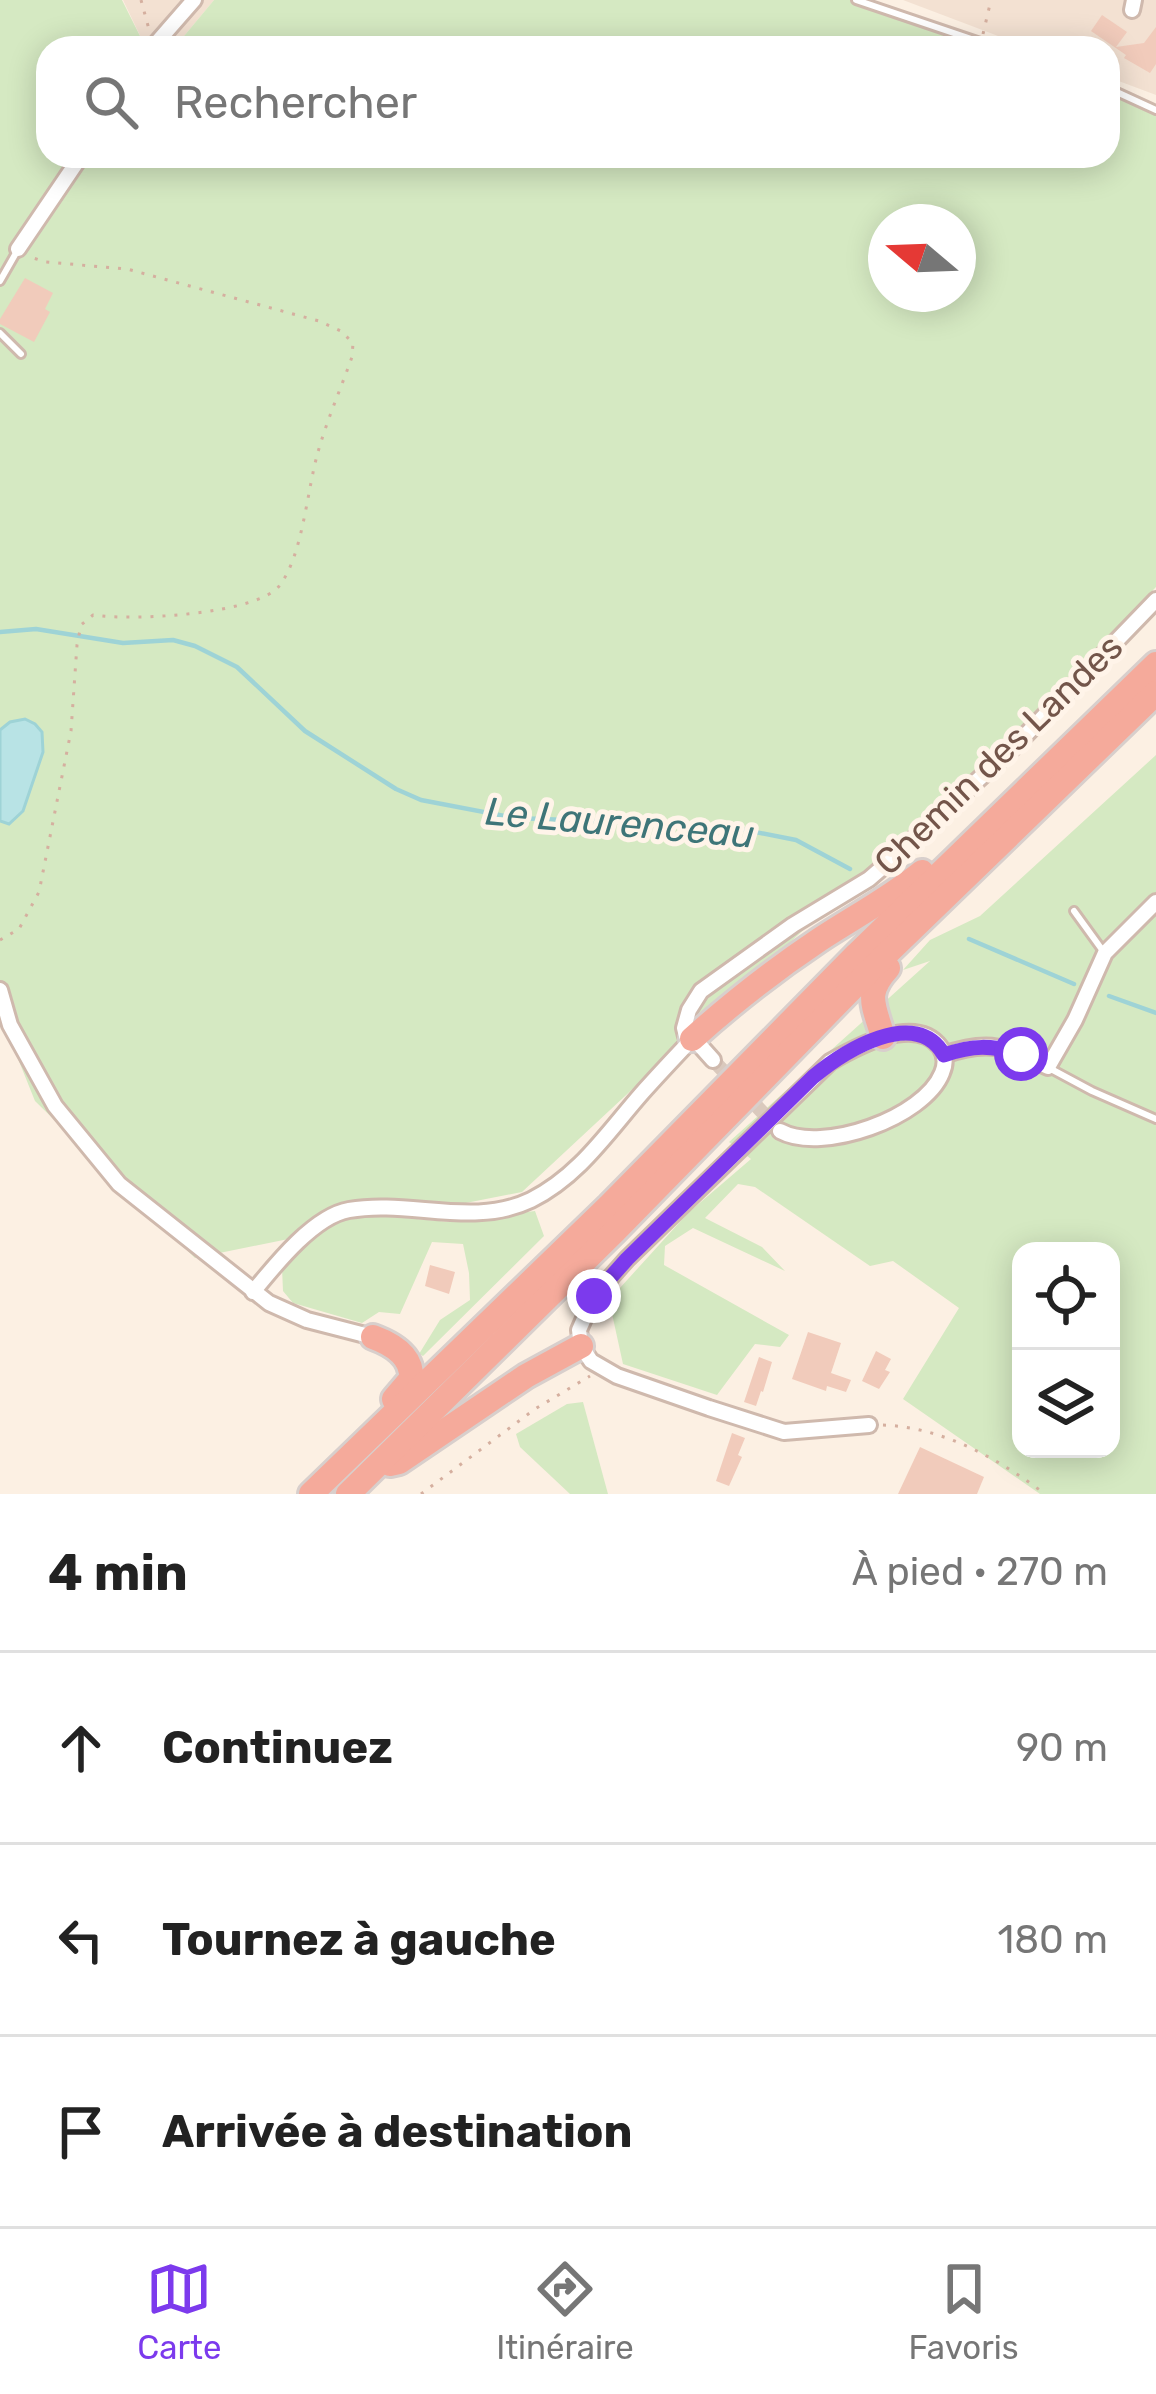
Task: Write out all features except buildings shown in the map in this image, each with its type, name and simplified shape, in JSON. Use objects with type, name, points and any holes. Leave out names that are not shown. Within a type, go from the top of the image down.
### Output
[{"type":"highway","points":[[318,1487],[1156,664]]},
{"type":"highway","points":[[348,1494],[935,907],[1156,693]]},
{"type":"highway","points":[[692,1039],[800,953],[890,896],[949,849],[969,844]]},
{"type":"highway","points":[[883,1036],[872,988],[924,930],[935,907]]},
{"type":"highway","points":[[318,1487],[335,1456],[411,1378],[406,1359],[373,1337]]},
{"type":"highway","points":[[377,1466],[399,1462],[508,1388],[581,1346]]},
{"type":"street","points":[[163,36],[194,0]]},
{"type":"street","points":[[18,249],[73,168]]},
{"type":"street","name":"Chemin des Landes","points":[[692,1039],[684,1028],[701,991],[869,879],[1015,746],[1156,600]]},
{"type":"street","points":[[944,1055],[968,1047],[997,1047],[1048,1067],[1105,953],[1156,902]]},
{"type":"street","points":[[0,990],[10,1025],[55,1106],[119,1184],[253,1292],[286,1312],[373,1337]]},
{"type":"street","points":[[780,1131],[802,1140],[814,1139],[855,1132],[892,1118],[932,1089],[944,1068],[944,1055],[933,1040],[923,1036],[883,1036],[844,1054],[813,1077],[627,1259],[587,1307],[579,1330],[581,1346],[599,1366],[635,1382],[784,1432],[869,1425]]},
{"type":"street","points":[[253,1292],[304,1235],[346,1210],[467,1213],[526,1202],[562,1182],[590,1156],[692,1039],[713,1060]]},
{"type":"lane","points":[[856,0],[963,36]]},
{"type":"lane","points":[[1120,94],[1156,110]]},
{"type":"lane","points":[[0,281],[18,249]]},
{"type":"lane","points":[[0,333],[21,354]]},
{"type":"lane","points":[[1074,911],[1105,953]]},
{"type":"lane","points":[[1048,1067],[1156,1119]]},
{"type":"path","points":[[141,0],[150,36]]},
{"type":"path","points":[[982,36],[991,0]]},
{"type":"path","points":[[0,940],[20,928],[39,892],[71,731],[81,627],[93,615],[140,618],[230,607],[278,589],[294,560],[319,448],[353,343],[320,321],[127,269],[46,262],[18,249]]},
{"type":"path","points":[[421,1494],[599,1366]]},
{"type":"path","points":[[869,1425],[902,1426],[943,1436],[1016,1472],[1045,1494]]},
{"type":"shaded area","points":[[123,0],[214,0],[184,36],[140,36]]},
{"type":"shaded area","points":[[903,0],[1156,0],[1156,95],[1120,82],[1120,36],[998,36]]},
{"type":"green space","points":[[0,0],[122,0],[140,36],[36,36],[36,168],[1120,168],[1120,94],[1156,107],[1156,587],[1003,744],[522,1192],[395,1217],[450,1222],[535,1211],[544,1236],[423,1356],[419,1354],[440,1320],[470,1300],[463,1244],[432,1242],[400,1314],[379,1312],[362,1323],[293,1303],[283,1291],[282,1268],[318,1233],[195,1258],[35,1101],[0,1014]]},
{"type":"green space","points":[[214,0],[864,0],[962,36],[184,36]]},
{"type":"green space","points":[[1156,755],[1156,1494],[1040,1494],[903,1399],[959,1308],[893,1261],[870,1266],[755,1187],[738,1184],[705,1218],[762,1247],[785,1271],[693,1228],[665,1246],[664,1265],[789,1335],[780,1347],[755,1344],[717,1395],[623,1364],[609,1300],[688,1213],[751,1159],[729,1142],[930,961],[903,970],[930,940],[980,916]]},
{"type":"green space","points":[[583,1402],[608,1494],[570,1494],[520,1447],[516,1434],[567,1404]]},
{"type":"water","points":[[25,719],[42,732],[43,752],[23,811],[9,824],[0,821],[0,730]]},
{"type":"waterway","name":"Le Laurenceau","points":[[0,632],[36,629],[123,643],[173,640],[195,646],[237,667],[305,731],[421,800],[515,818],[725,826],[796,840],[850,869]]},
{"type":"waterway","name":"Le Laurenceau","points":[[969,939],[1074,984]]},
{"type":"waterway","name":"Le Laurenceau","points":[[1109,996],[1156,1013]]},
{"type":"tunnel","points":[[713,1060],[780,1131]]},
{"type":"route","points":[[594,1296],[813,1077],[859,1045],[883,1036],[913,1034],[933,1040],[944,1055],[982,1045],[1021,1054]]}]
